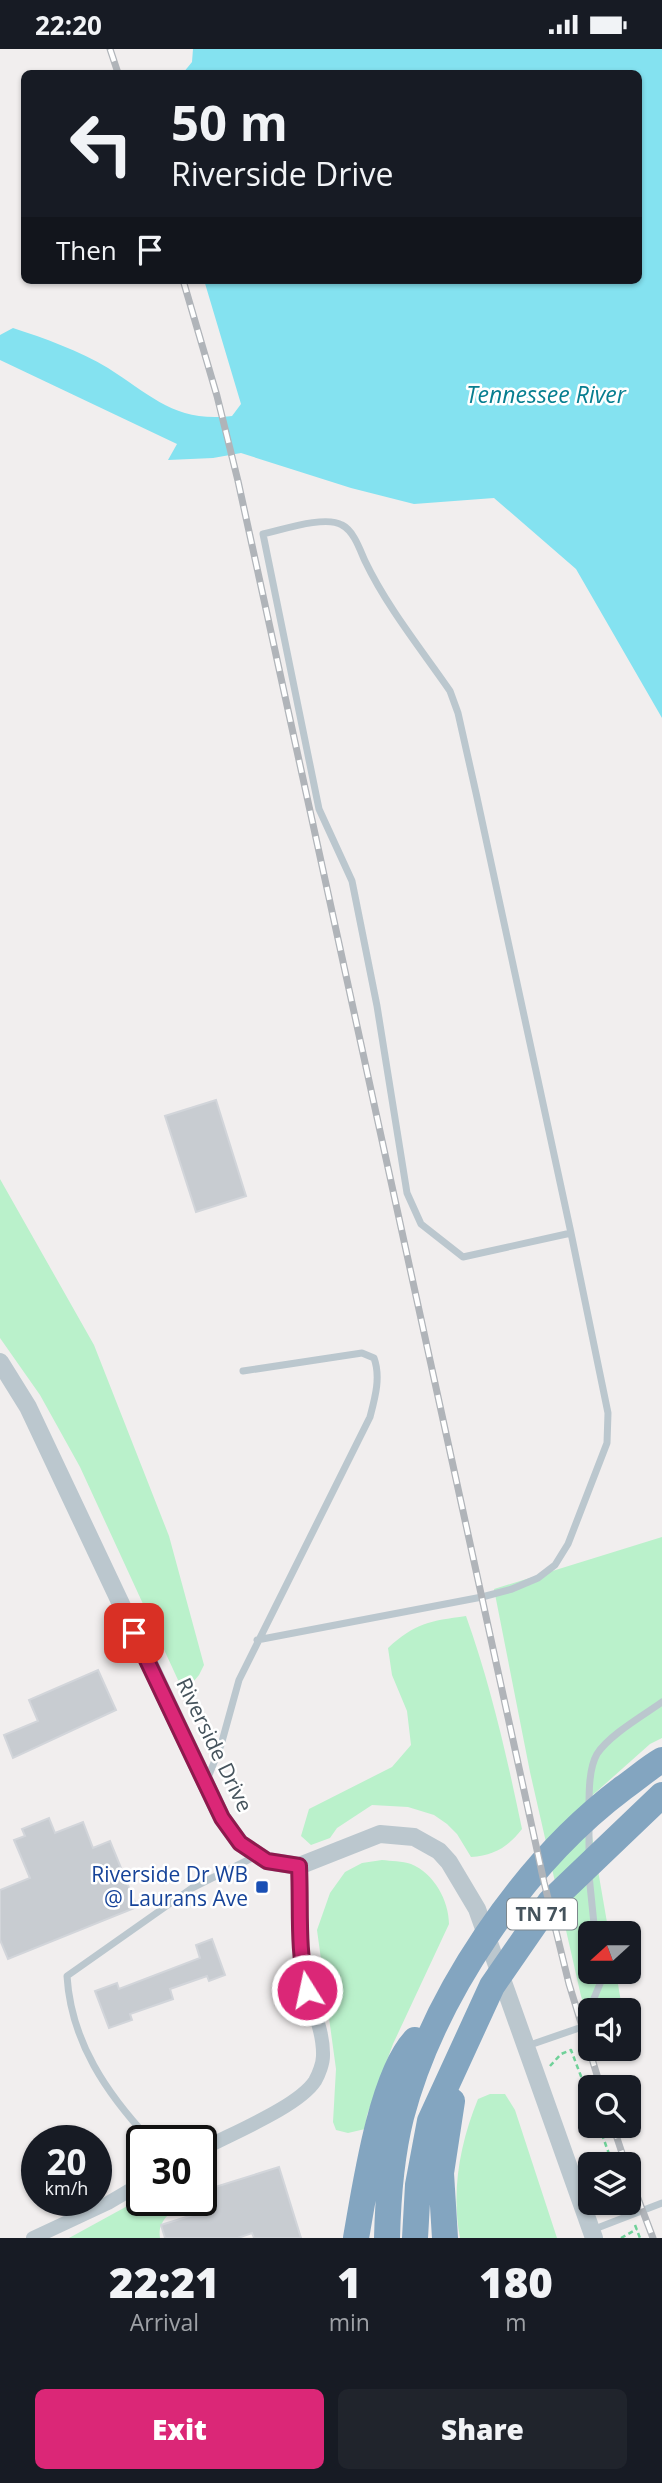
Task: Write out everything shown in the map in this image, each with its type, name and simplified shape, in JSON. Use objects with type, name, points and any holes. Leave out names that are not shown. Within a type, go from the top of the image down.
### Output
[{"type":"highway","name":"TN 71","points":[[387,2238],[394,2147],[399,2125],[413,2079],[443,2010],[469,1963],[520,1887],[593,1811],[662,1760]]},
{"type":"highway","name":"TN 71","points":[[415,2238],[418,2185],[430,2121],[492,1986],[550,1902],[662,1795]]},
{"type":"highway","points":[[356,2238],[373,2147],[394,2077],[408,2047],[443,2010]]},
{"type":"highway","points":[[444,2238],[441,2173],[458,2061]]},
{"type":"street","name":"Riverside Drive","points":[[0,1362],[28,1407],[222,1818],[240,1843],[267,1861],[299,1866]]},
{"type":"street","points":[[217,2142],[294,2101],[316,2080],[324,2058],[303,1972],[299,1939],[299,1866],[380,1834],[414,1837],[439,1851],[454,1869],[477,1909],[593,2234]]},
{"type":"street","points":[[33,2238],[126,2192]]},
{"type":"lane","points":[[257,1640],[482,1598],[538,1578],[555,1565],[568,1544],[607,1443],[608,1413],[572,1233],[458,713],[450,691],[370,572],[354,538],[343,525],[330,522],[310,523],[263,534],[319,809],[352,881],[377,1006],[407,1193],[421,1224],[463,1257],[572,1233]]},
{"type":"lane","points":[[205,1784],[221,1745],[239,1680],[370,1417],[376,1395],[378,1368],[374,1358],[362,1353],[243,1371]]},
{"type":"lane","points":[[593,1921],[589,1889],[589,1786],[597,1755],[608,1742],[662,1702]]},
{"type":"lane","points":[[136,2125],[95,2071],[69,2000],[67,1976],[192,1888],[258,1855]]},
{"type":"lane","points":[[527,2047],[582,2027],[600,1985]]},
{"type":"lane","points":[[593,2234],[662,2203]]},
{"type":"path","points":[[548,2068],[561,2054],[571,2050],[580,2075]]},
{"type":"path","points":[[621,2238],[637,2229]]},
{"type":"green space","points":[[0,1179],[94,1345],[169,1536],[204,1665],[184,1693],[80,1467],[40,1395],[0,1338]]},
{"type":"green space","points":[[662,1537],[662,1738],[650,1744],[586,1801],[607,1921],[578,1921],[578,1983],[530,1772],[494,1589]]},
{"type":"green space","points":[[466,1616],[498,1722],[522,1829],[500,1849],[471,1857],[457,1834],[434,1815],[408,1807],[372,1805],[337,1828],[330,1838],[311,1845],[301,1836],[309,1809],[392,1767],[411,1745],[407,1711],[392,1675],[388,1648],[415,1628]]},
{"type":"green space","points":[[382,1860],[411,1864],[427,1874],[443,1897],[449,1924],[393,2044],[367,2115],[365,2129],[348,2133],[336,2130],[333,2122],[336,2069],[317,1930],[330,1893],[345,1872],[362,1863]]},
{"type":"green space","points":[[578,1985],[618,1985],[620,1998],[582,1998]]},
{"type":"green space","points":[[490,2094],[505,2094],[515,2110],[557,2238],[460,2238],[456,2203],[462,2150],[478,2099]]},
{"type":"green space","points":[[126,2207],[126,2216],[167,2216],[161,2226],[160,2238],[69,2238]]},
{"type":"water","name":"Tennessee River","points":[[193,49],[662,49],[662,718],[576,569],[494,498],[414,504],[351,488],[241,453],[213,458],[168,460],[177,444],[0,360],[0,335],[13,328],[86,356],[180,411],[212,417],[232,416],[241,404],[205,284],[642,284],[642,70],[185,70],[192,62]]},
{"type":"building","points":[[216,1100],[246,1196],[196,1212],[165,1116]]},
{"type":"building","points":[[98,1670],[116,1710],[13,1758],[4,1735],[38,1721],[29,1700]]},
{"type":"building","points":[[49,1818],[55,1833],[83,1822],[93,1848],[110,1841],[137,1907],[8,1959],[0,1940],[0,1890],[30,1878],[14,1840],[25,1836],[22,1829]]},
{"type":"building","points":[[212,1939],[225,1975],[209,1981],[207,1976],[170,1989],[173,1999],[130,2014],[132,2020],[109,2028],[95,1991],[117,1983],[119,1989],[200,1958],[196,1945]]},
{"type":"building","points":[[279,2167],[301,2238],[254,2238],[252,2233],[238,2238],[165,2238],[161,2225],[190,2216],[217,2216],[217,2186]]},
{"type":"railway","points":[[110,49],[117,70]]},
{"type":"railway","points":[[184,284],[217,396],[238,481],[544,1882],[569,1984],[597,2075]]},
{"type":"railway","points":[[617,2138],[622,2152]]},
{"type":"railway","points":[[641,2206],[653,2238]]},
{"type":"place","name":"Riverside Dr WB @ Laurans Ave","points":[[262,1887]]},
{"type":"route","points":[[134,1633],[222,1818],[240,1843],[267,1861],[299,1866],[299,1939],[307,1990]]}]
